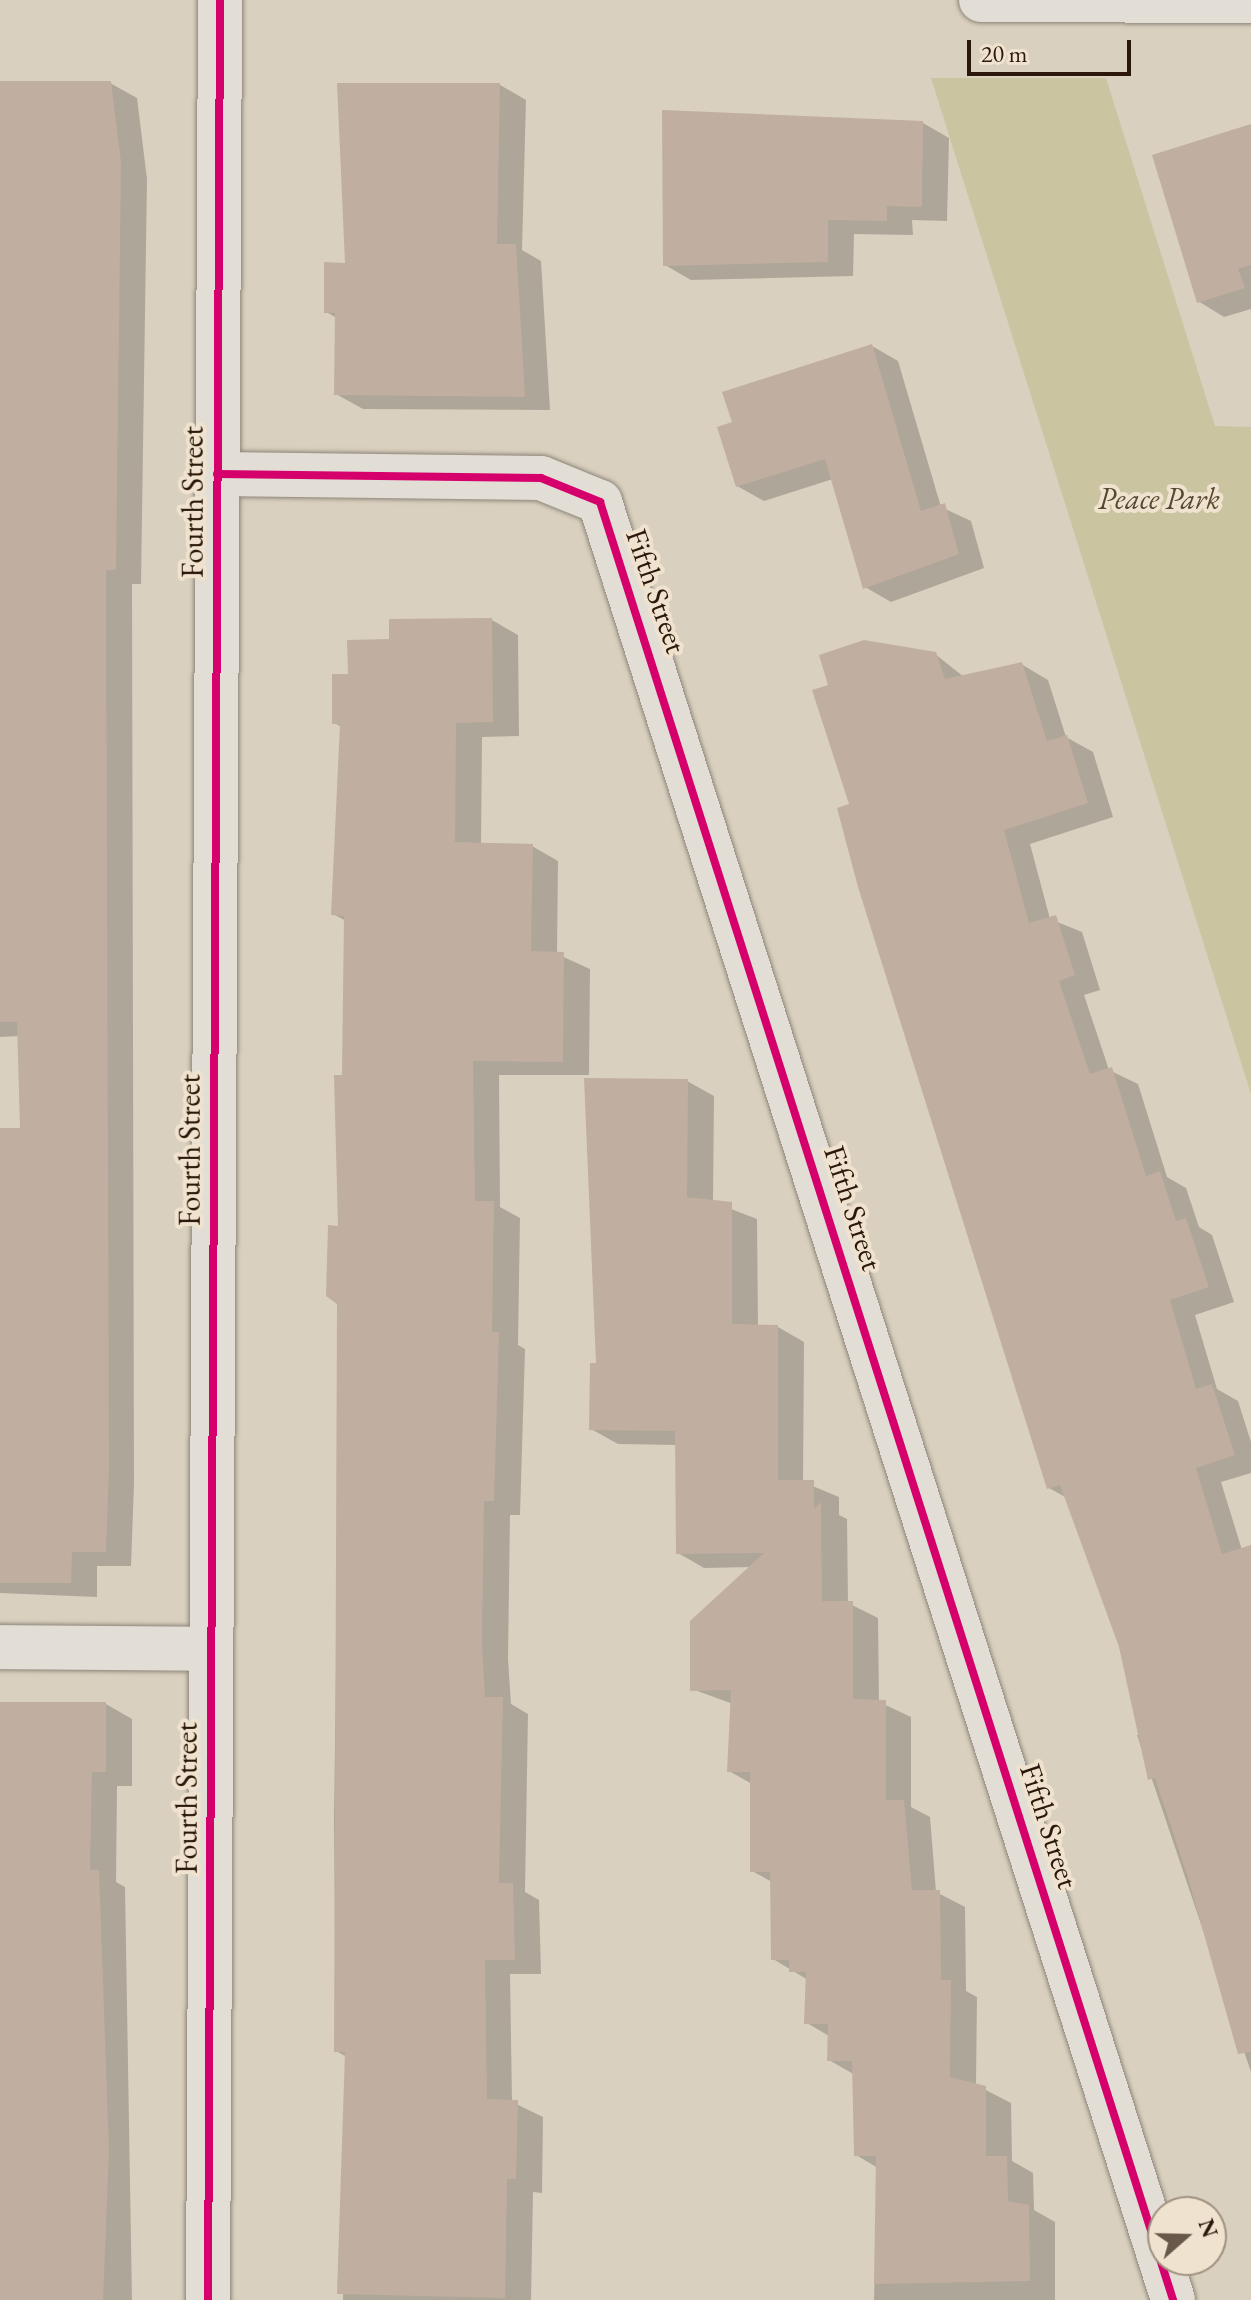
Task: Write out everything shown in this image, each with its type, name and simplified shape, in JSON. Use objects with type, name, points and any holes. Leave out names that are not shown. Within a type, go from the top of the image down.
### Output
[{"type":"street","name":"Fourth Street","points":[[208,2300],[220,0]]},
{"type":"street","points":[[981,0],[1251,1]]},
{"type":"street","name":"Fifth Street","points":[[217,474],[541,478],[600,502],[1173,2300]]},
{"type":"street","points":[[0,1647],[211,1649]]},
{"type":"green space","name":"Peace Park","points":[[931,78],[1106,78],[1215,426],[1251,427],[1251,1094]]},
{"type":"building","points":[[0,81],[111,81],[121,163],[116,570],[106,570],[109,1468],[106,1552],[72,1552],[71,1583],[0,1583],[0,1128],[20,1128],[17,1022],[0,1022]]},
{"type":"building","points":[[337,83],[500,83],[497,244],[516,244],[525,397],[334,395],[335,313],[324,313],[324,262],[345,263]]},
{"type":"building","points":[[662,110],[923,121],[922,207],[887,206],[887,221],[828,220],[828,262],[663,266]]},
{"type":"building","points":[[1251,124],[1251,265],[1238,269],[1245,288],[1197,303],[1152,155]]},
{"type":"building","points":[[872,344],[921,511],[945,503],[959,554],[863,589],[825,459],[736,487],[717,427],[732,422],[722,392]]},
{"type":"building","points":[[492,618],[493,722],[456,723],[455,842],[533,844],[531,951],[564,952],[563,1062],[473,1061],[475,1201],[494,1201],[492,1332],[499,1332],[494,1501],[484,1501],[482,1643],[485,1697],[503,1697],[499,1883],[513,1883],[515,1960],[485,1960],[487,2099],[518,2100],[516,2179],[507,2179],[505,2298],[337,2294],[345,2052],[334,2052],[337,1304],[326,1296],[328,1225],[338,1226],[334,1075],[342,1075],[344,916],[331,915],[340,724],[332,724],[332,674],[348,674],[347,640],[389,639],[389,619]]},
{"type":"building","points":[[864,640],[936,652],[945,679],[1022,662],[1047,741],[1067,735],[1088,803],[1004,830],[1029,923],[1056,915],[1075,975],[1059,981],[1090,1074],[1112,1067],[1146,1176],[1160,1171],[1176,1221],[1186,1218],[1209,1287],[1170,1300],[1196,1389],[1212,1384],[1235,1455],[1196,1468],[1222,1554],[1251,1545],[1251,2052],[1238,2054],[1188,1878],[1155,1778],[1148,1780],[1119,1647],[1060,1485],[1047,1489],[858,887],[837,808],[849,804],[812,690],[828,685],[819,655]]},
{"type":"building","points":[[584,1078],[688,1079],[687,1197],[732,1202],[732,1324],[778,1325],[778,1480],[814,1480],[814,1509],[821,1502],[822,1601],[853,1601],[853,1699],[886,1700],[886,1800],[904,1800],[912,1890],[940,1890],[941,1980],[951,1980],[950,2077],[986,2086],[986,2156],[1007,2156],[1008,2201],[1029,2205],[1030,2281],[874,2284],[876,2156],[854,2156],[852,2061],[827,2061],[828,2024],[804,2024],[806,1972],[789,1972],[789,1960],[771,1960],[770,1872],[750,1872],[750,1772],[727,1772],[731,1690],[690,1691],[690,1621],[764,1553],[676,1554],[675,1431],[589,1430],[590,1363],[596,1363]]},
{"type":"building","points":[[0,1702],[106,1702],[106,1772],[92,1772],[90,1870],[99,1870],[109,2151],[103,2300],[0,2300]]},
{"type":"cycle path","points":[[208,2300],[220,0]]},
{"type":"cycle path","points":[[217,474],[541,478],[600,502],[1173,2300]]}]
